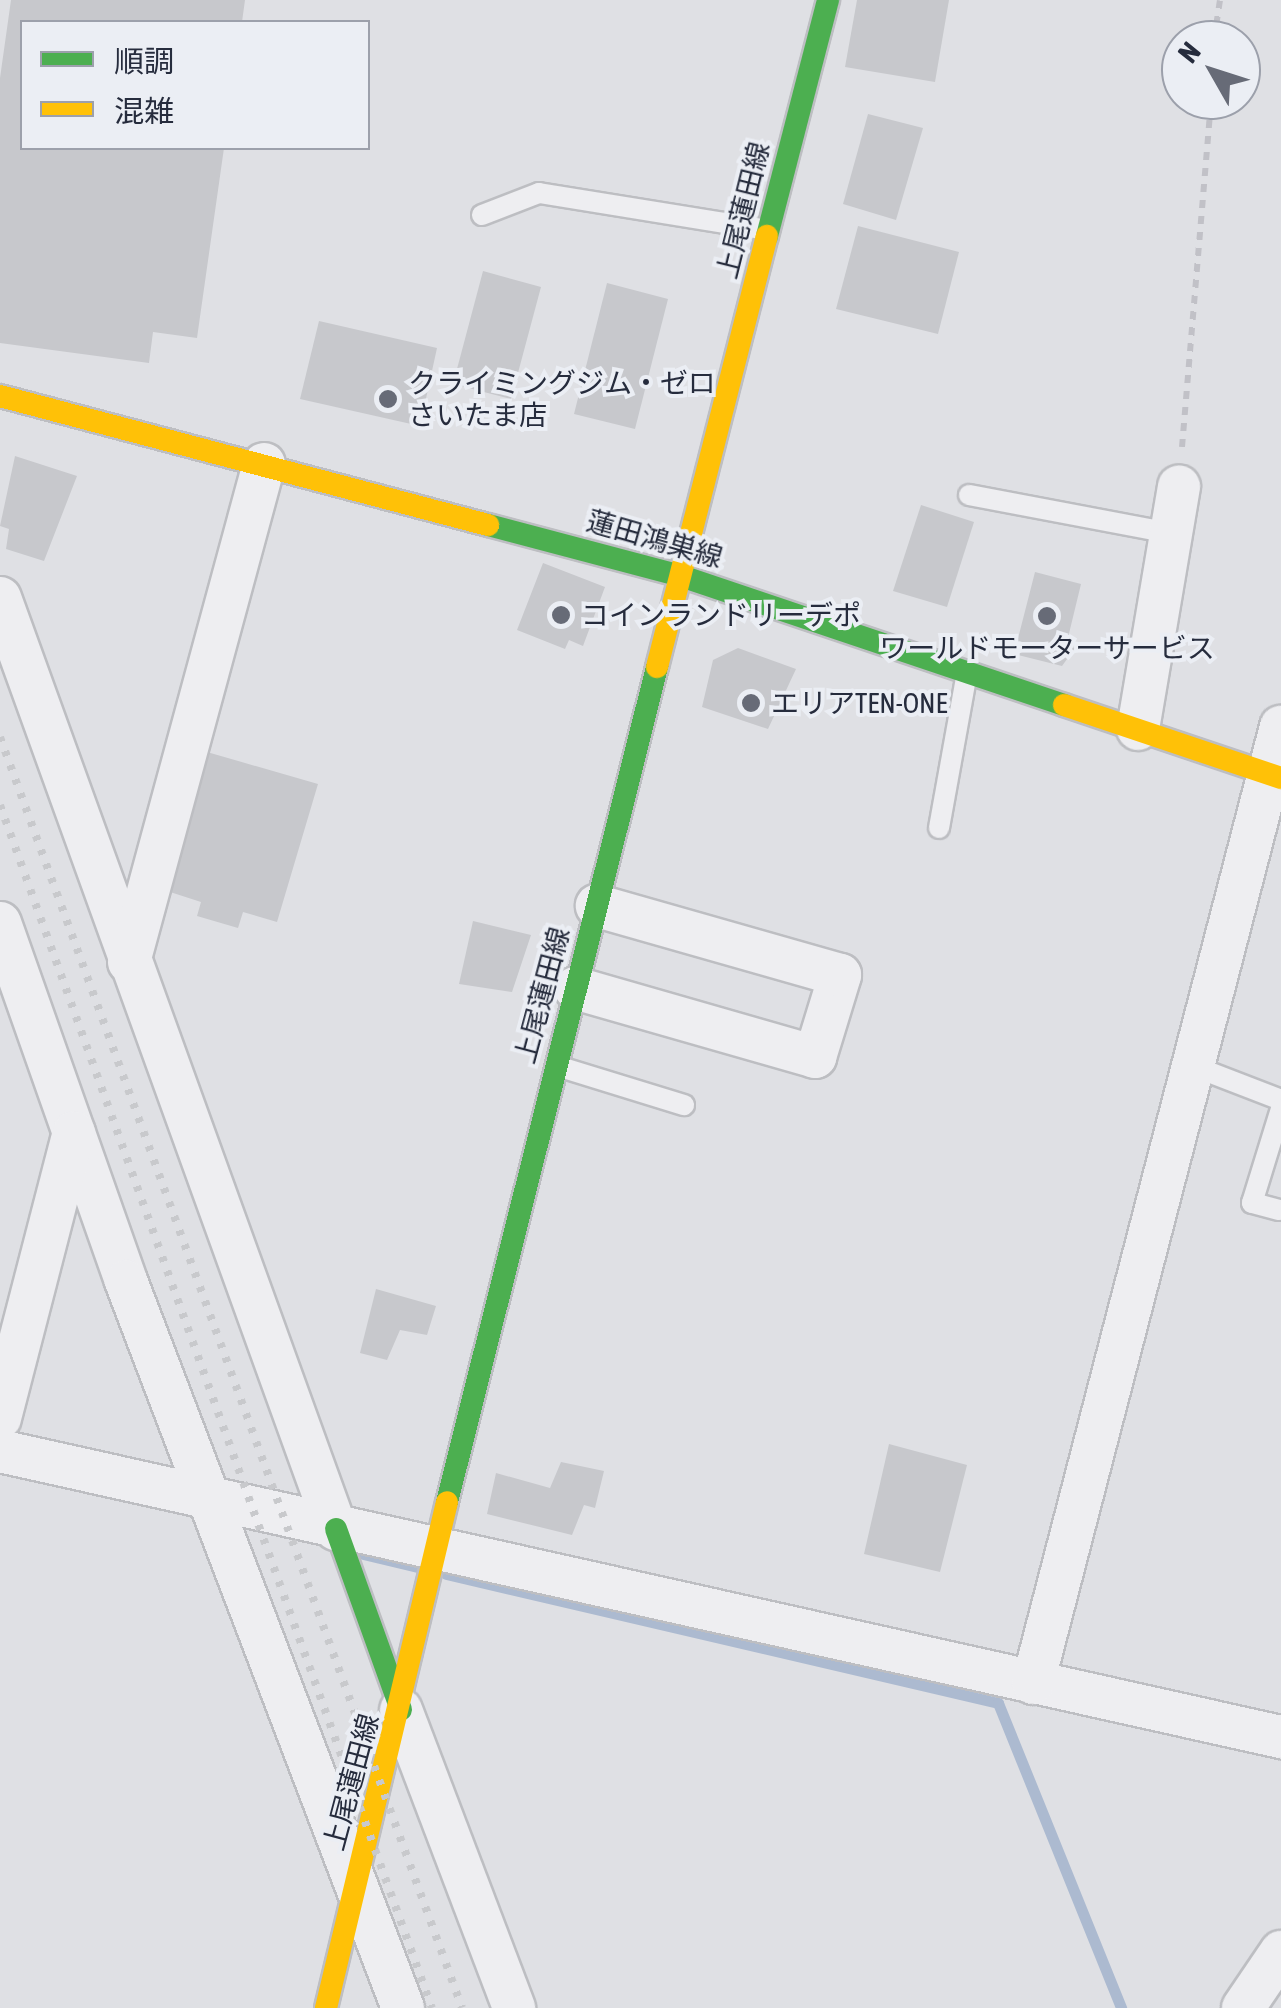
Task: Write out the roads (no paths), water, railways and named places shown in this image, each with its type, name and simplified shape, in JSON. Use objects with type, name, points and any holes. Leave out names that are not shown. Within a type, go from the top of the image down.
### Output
[{"type":"main road","name":"上尾蓮田線","points":[[326,2008],[555,1065],[828,0]]},
{"type":"main road","name":"蓮田鴻巣線","points":[[0,396],[681,576],[1276,776]]},
{"type":"main road","points":[[336,1530],[401,1710]]},
{"type":"street","points":[[129,962],[264,464]]},
{"type":"street","points":[[1138,729],[1178,486]]},
{"type":"street","points":[[0,598],[336,1530]]},
{"type":"street","points":[[1033,1683],[1193,1066],[1276,776],[1281,727]]},
{"type":"street","points":[[576,988],[815,1058],[840,976],[597,906]]},
{"type":"street","points":[[0,923],[207,1500],[403,2008]]},
{"type":"street","points":[[0,1418],[74,1132]]},
{"type":"street","points":[[0,1451],[336,1530],[436,1558],[1281,1737]]},
{"type":"street","points":[[401,1710],[514,2008]]},
{"type":"street","points":[[1242,2008],[1281,1952]]},
{"type":"lane","points":[[482,215],[539,193],[769,231]]},
{"type":"lane","points":[[969,495],[1171,534]]},
{"type":"lane","points":[[939,828],[967,672]]},
{"type":"lane","points":[[555,1065],[684,1105]]},
{"type":"lane","points":[[1193,1066],[1281,1100]]},
{"type":"lane","points":[[1279,1210],[1252,1203],[1281,1109]]},
{"type":"waterway","points":[[363,1554],[418,1567]]},
{"type":"waterway","points":[[446,1574],[998,1703],[1121,2008]]},
{"type":"railway","points":[[0,737],[462,2008]]},
{"type":"railway","points":[[0,805],[432,2008]]},
{"type":"place","name":"クライミングジム・ゼロ さいたま店","points":[[388,399]]},
{"type":"place","name":"コインランドリーデポ","points":[[561,615]]},
{"type":"place","name":"ワールドモーターサービス","points":[[1047,616]]},
{"type":"place","name":"エリアTEN-ONE","points":[[751,703]]}]
